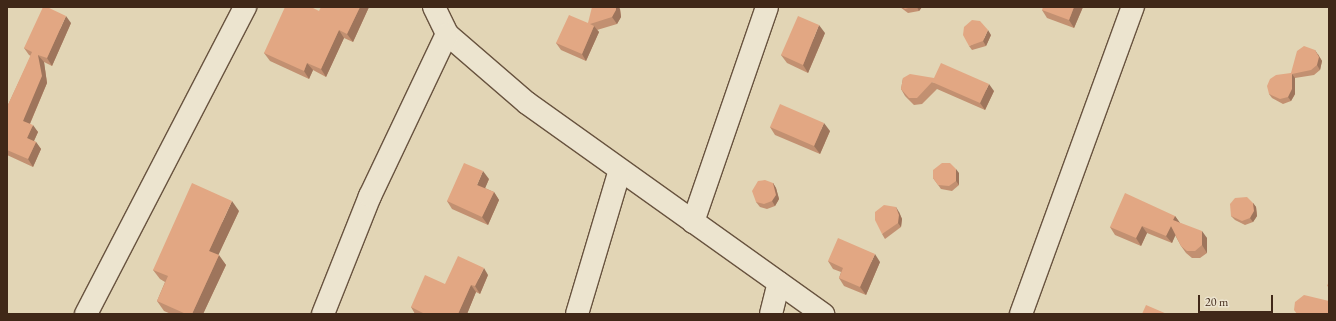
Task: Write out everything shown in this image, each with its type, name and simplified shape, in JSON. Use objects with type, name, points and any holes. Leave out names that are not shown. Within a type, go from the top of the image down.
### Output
[{"type":"street","points":[[86,314],[245,7]]},
{"type":"street","points":[[434,7],[447,34],[527,103],[823,314]]},
{"type":"street","points":[[693,222],[767,7]]},
{"type":"street","points":[[1021,314],[1133,7]]},
{"type":"street","points":[[322,314],[370,196],[447,34]]},
{"type":"street","points":[[577,314],[620,170]]},
{"type":"street","points":[[771,314],[779,283]]},
{"type":"building","points":[[43,7],[47,7],[66,16],[47,58],[38,55],[42,76],[23,121],[33,125],[27,138],[36,142],[28,159],[7,150],[7,107],[32,52],[24,48]]},
{"type":"building","points":[[285,7],[311,7],[319,11],[321,7],[360,7],[347,34],[339,30],[321,69],[307,63],[304,71],[264,53]]},
{"type":"building","points":[[592,7],[616,7],[616,10],[612,17],[590,24],[594,26],[582,54],[556,43],[569,15],[588,23]]},
{"type":"building","points":[[1043,7],[1074,7],[1069,20],[1042,10]]},
{"type":"building","points":[[798,16],[819,25],[803,65],[781,55]]},
{"type":"building","points":[[972,20],[980,21],[988,30],[983,41],[969,46],[963,35],[964,27]]},
{"type":"building","points":[[1304,46],[1315,50],[1319,57],[1317,65],[1311,70],[1292,74],[1292,89],[1288,97],[1280,99],[1269,94],[1267,86],[1270,79],[1276,75],[1291,73],[1297,51]]},
{"type":"building","points":[[941,63],[989,84],[980,103],[932,82],[917,98],[909,98],[901,89],[903,78],[910,74],[934,78]]},
{"type":"building","points":[[780,104],[824,123],[814,146],[770,127]]},
{"type":"building","points":[[464,163],[483,171],[477,185],[494,192],[482,217],[447,201]]},
{"type":"building","points":[[942,163],[950,163],[956,169],[956,181],[949,186],[938,185],[933,178],[933,170]]},
{"type":"building","points":[[765,180],[773,183],[776,195],[772,201],[764,204],[756,202],[752,191],[758,181]]},
{"type":"building","points":[[192,183],[232,201],[209,251],[219,255],[192,314],[186,314],[157,301],[168,276],[153,270]]},
{"type":"building","points":[[1125,193],[1175,216],[1173,220],[1202,231],[1202,245],[1195,251],[1187,251],[1181,246],[1171,226],[1166,236],[1142,226],[1136,238],[1110,227]]},
{"type":"building","points":[[1247,197],[1253,203],[1254,211],[1250,218],[1242,221],[1231,216],[1230,204],[1235,198]]},
{"type":"building","points":[[884,205],[896,207],[899,215],[898,223],[882,234],[875,220],[875,212]]},
{"type":"building","points":[[838,238],[875,254],[860,287],[839,278],[843,268],[828,261]]},
{"type":"building","points":[[458,256],[484,268],[475,286],[471,285],[458,314],[425,314],[411,307],[425,275],[445,284]]},
{"type":"building","points":[[1304,295],[1329,301],[1329,314],[1297,314],[1294,310],[1295,302]]},
{"type":"building","points":[[1146,305],[1167,314],[1142,314]]}]
